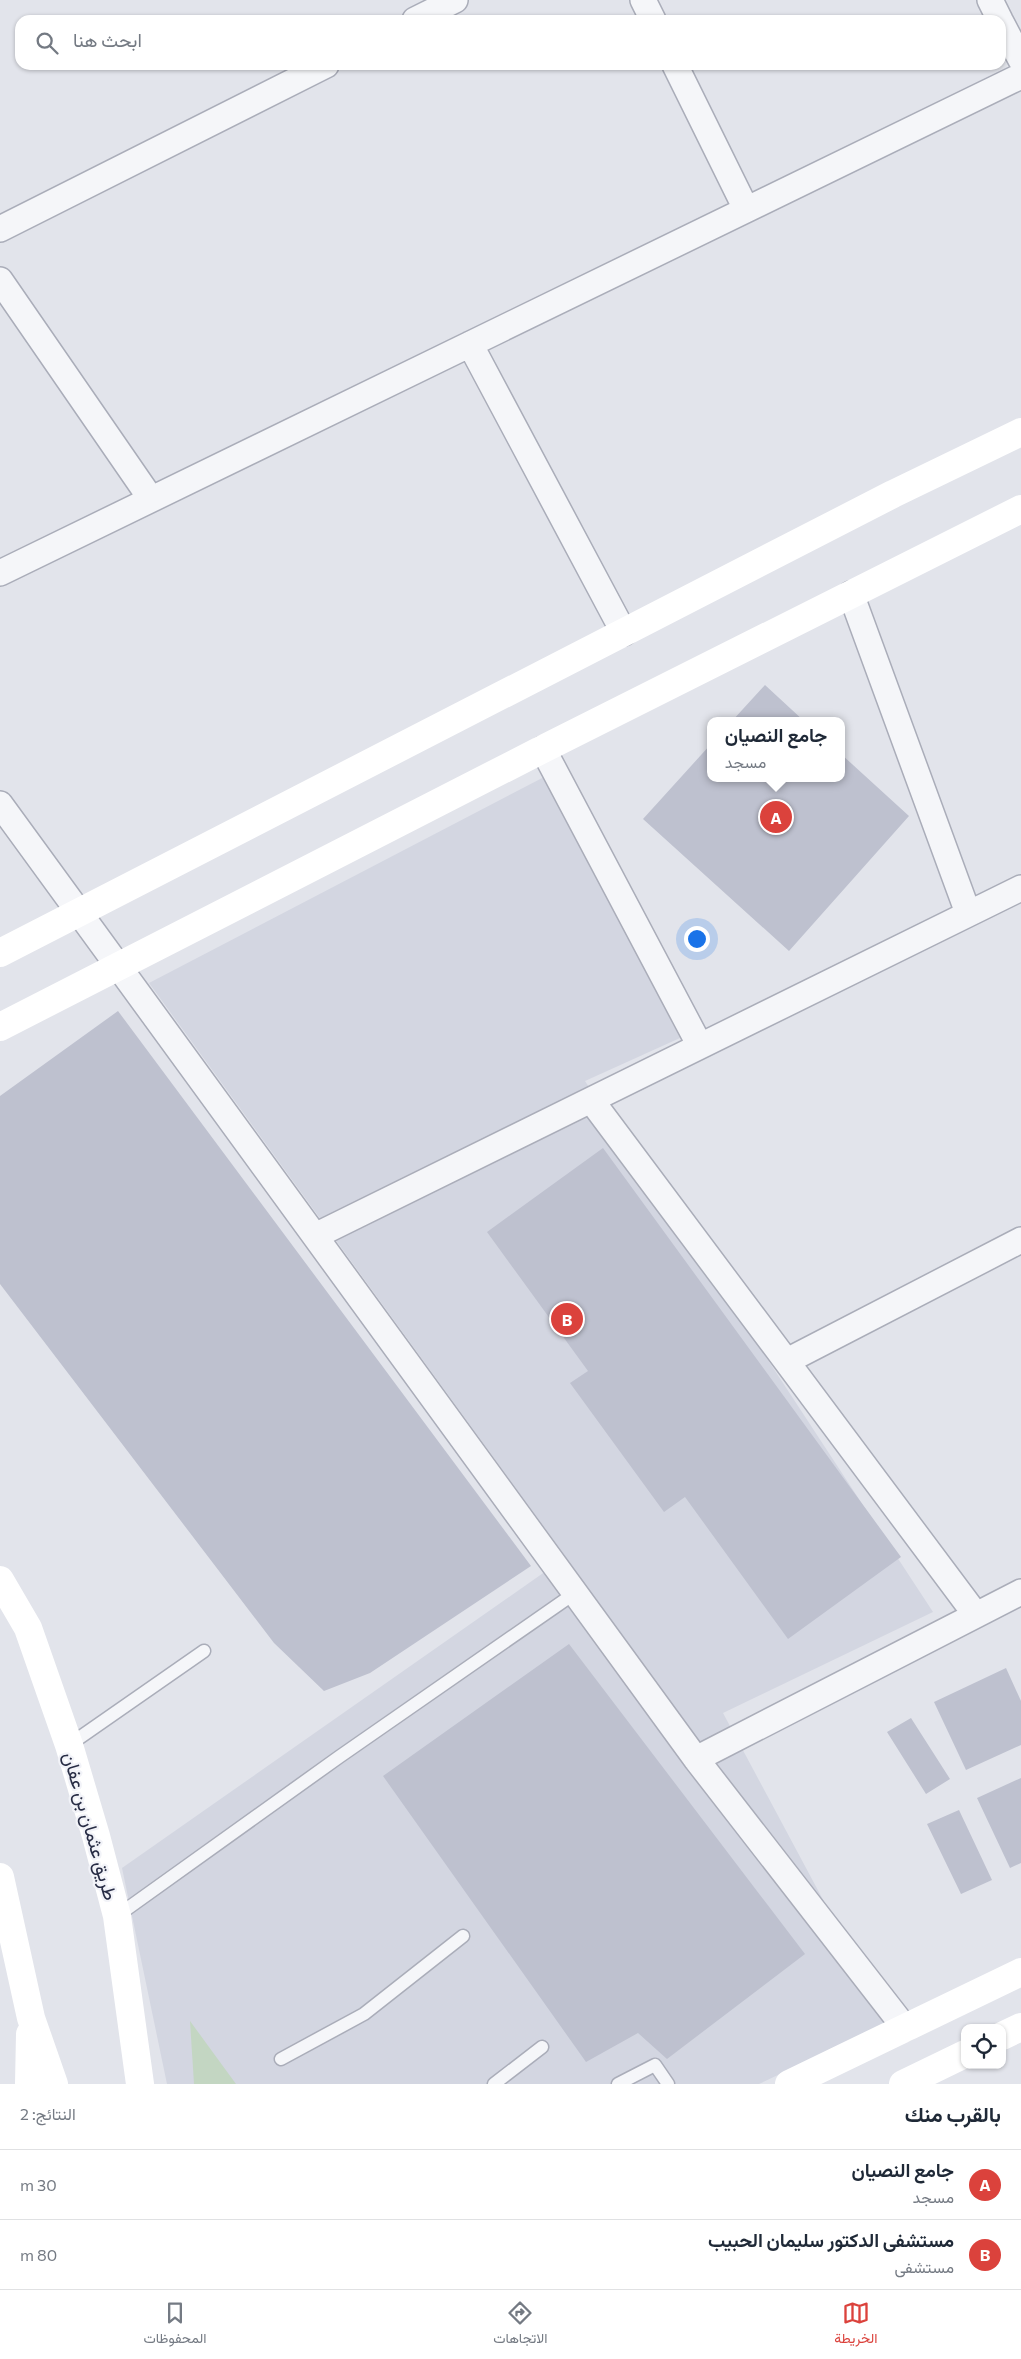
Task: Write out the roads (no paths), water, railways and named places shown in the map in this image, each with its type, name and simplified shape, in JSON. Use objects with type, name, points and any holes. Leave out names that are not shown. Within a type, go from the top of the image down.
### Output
[{"type":"street","points":[[426,15],[455,0]]},
{"type":"street","points":[[643,0],[650,15]]},
{"type":"street","points":[[990,0],[998,15]]},
{"type":"street","points":[[1006,31],[1021,60]]},
{"type":"street","points":[[0,229],[316,70]]},
{"type":"street","points":[[677,70],[746,210]]},
{"type":"street","points":[[0,573],[1021,76]]},
{"type":"street","points":[[0,280],[150,499]]},
{"type":"street","points":[[470,344],[624,633]]},
{"type":"street","points":[[0,954],[893,494],[1021,432]]},
{"type":"street","points":[[0,1027],[117,965],[543,749],[1021,510]]},
{"type":"street","points":[[851,594],[968,913]]},
{"type":"street","points":[[543,749],[700,1046]]},
{"type":"street","points":[[0,804],[696,1759],[905,2028]]},
{"type":"street","points":[[315,1236],[1021,888]]},
{"type":"street","points":[[591,1100],[976,1615]]},
{"type":"street","points":[[787,1362],[1021,1240]]},
{"type":"street","name":"طريق عثمان بن عفان","points":[[0,1580],[28,1628],[69,1745],[96,1836],[116,1916],[140,2084]]},
{"type":"street","points":[[696,1759],[1021,1592]]},
{"type":"street","points":[[0,1878],[31,2018],[54,2084]]},
{"type":"street","points":[[789,2084],[1021,1972]]},
{"type":"street","points":[[126,1984],[152,2084]]},
{"type":"street","points":[[29,2084],[31,2018]]},
{"type":"street","points":[[1006,2034],[1021,2026]]},
{"type":"street","points":[[904,2084],[961,2056]]},
{"type":"lane","points":[[116,1916],[228,1838],[339,1757],[575,1594]]},
{"type":"lane","points":[[69,1745],[204,1651]]},
{"type":"lane","points":[[281,2058],[364,2014],[463,1936]]},
{"type":"lane","points":[[494,2084],[542,2047]]},
{"type":"lane","points":[[618,2084],[655,2065],[668,2084]]},
{"type":"place","name":"جامع النصيان","points":[[776,817]]},
{"type":"place","name":"مستشفى الدكتور سليمان الحبيب","points":[[567,1319]]}]
